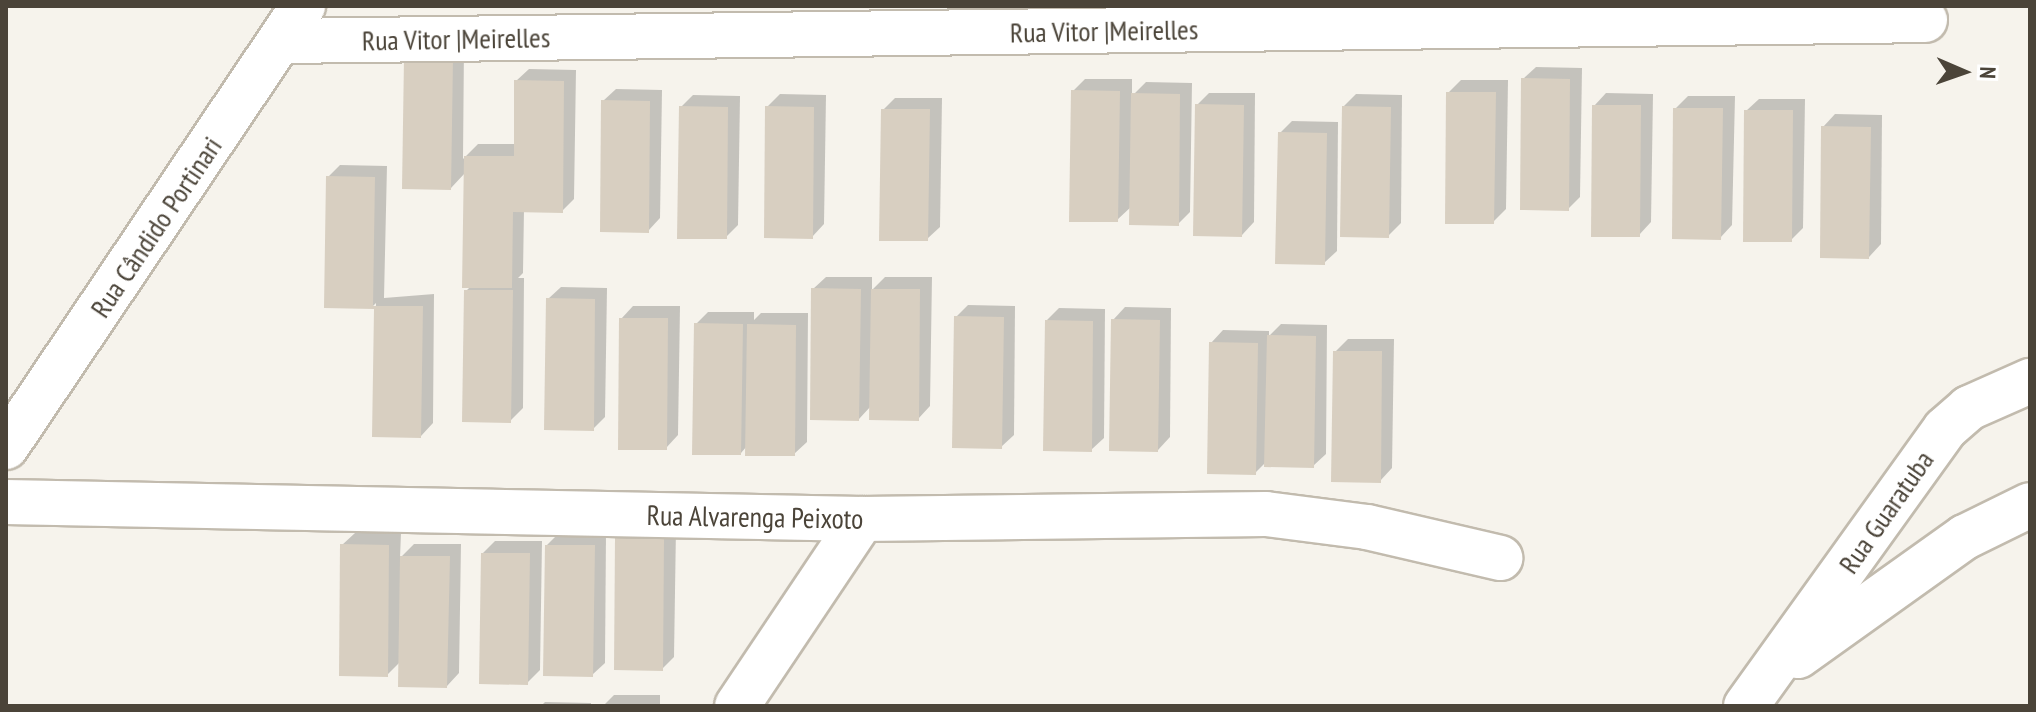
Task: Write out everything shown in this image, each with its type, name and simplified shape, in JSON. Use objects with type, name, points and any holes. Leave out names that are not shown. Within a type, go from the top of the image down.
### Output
[{"type":"street","name":"Rua Vitor |Meirelles","points":[[293,24],[1925,20]]},
{"type":"street","name":"Rua Cândido Portinari","points":[[6,447],[293,24]]},
{"type":"street","name":"Rua Guaratuba","points":[[1758,691],[1945,429],[1969,408],[2030,381]]},
{"type":"street","name":"Rua Alvarenga Peixoto","points":[[6,502],[862,519],[1266,514],[1367,527],[1500,558]]},
{"type":"street","name":"Rua Guaratuba","points":[[1758,691],[1965,537],[2030,505]]},
{"type":"street","points":[[737,706],[862,519]]},
{"type":"building","points":[[404,58],[453,58],[451,190],[402,189]]},
{"type":"building","points":[[1521,78],[1570,79],[1569,211],[1520,210]]},
{"type":"building","points":[[514,80],[564,81],[563,213],[513,212],[512,288],[462,288],[464,156],[514,156]]},
{"type":"building","points":[[1071,90],[1120,91],[1118,222],[1069,222]]},
{"type":"building","points":[[1446,92],[1496,92],[1494,224],[1445,224]]},
{"type":"building","points":[[1131,93],[1180,94],[1179,226],[1129,225]]},
{"type":"building","points":[[601,100],[650,101],[649,233],[600,232]]},
{"type":"building","points":[[1195,104],[1244,105],[1242,237],[1193,236]]},
{"type":"building","points":[[1592,105],[1641,105],[1640,237],[1591,237]]},
{"type":"building","points":[[679,106],[728,107],[727,239],[677,239]]},
{"type":"building","points":[[765,106],[814,107],[813,239],[764,238]]},
{"type":"building","points":[[1342,106],[1391,107],[1389,238],[1340,237]]},
{"type":"building","points":[[1673,108],[1723,108],[1721,240],[1672,239]]},
{"type":"building","points":[[881,109],[930,109],[928,241],[879,241]]},
{"type":"building","points":[[1744,110],[1793,110],[1792,242],[1743,242]]},
{"type":"building","points":[[1821,126],[1871,127],[1869,259],[1820,258]]},
{"type":"building","points":[[1278,132],[1327,133],[1325,265],[1275,264]]},
{"type":"building","points":[[326,176],[375,177],[373,306],[423,306],[421,438],[372,437],[374,309],[324,308]]},
{"type":"building","points":[[811,288],[861,289],[859,421],[810,420]]},
{"type":"building","points":[[871,289],[920,289],[919,421],[869,420]]},
{"type":"building","points":[[464,290],[513,290],[511,423],[462,422]]},
{"type":"building","points":[[546,298],[595,299],[594,431],[544,430]]},
{"type":"building","points":[[954,316],[1004,317],[1002,449],[952,448]]},
{"type":"building","points":[[619,318],[668,318],[667,450],[618,450]]},
{"type":"building","points":[[1111,319],[1160,320],[1158,452],[1109,451]]},
{"type":"building","points":[[1045,320],[1093,321],[1092,452],[1043,451]]},
{"type":"building","points":[[694,323],[743,324],[741,455],[692,455]]},
{"type":"building","points":[[747,324],[796,325],[795,456],[745,456]]},
{"type":"building","points":[[1267,335],[1316,336],[1314,468],[1264,467]]},
{"type":"building","points":[[1209,342],[1258,343],[1256,475],[1207,474]]},
{"type":"building","points":[[1333,351],[1382,351],[1381,483],[1331,482]]},
{"type":"building","points":[[615,538],[664,539],[663,671],[614,670]]},
{"type":"building","points":[[340,544],[389,545],[388,677],[339,676]]},
{"type":"building","points":[[545,545],[595,545],[593,677],[543,676]]},
{"type":"building","points":[[481,553],[530,553],[528,685],[479,684]]},
{"type":"building","points":[[400,556],[450,556],[447,688],[398,687]]}]
